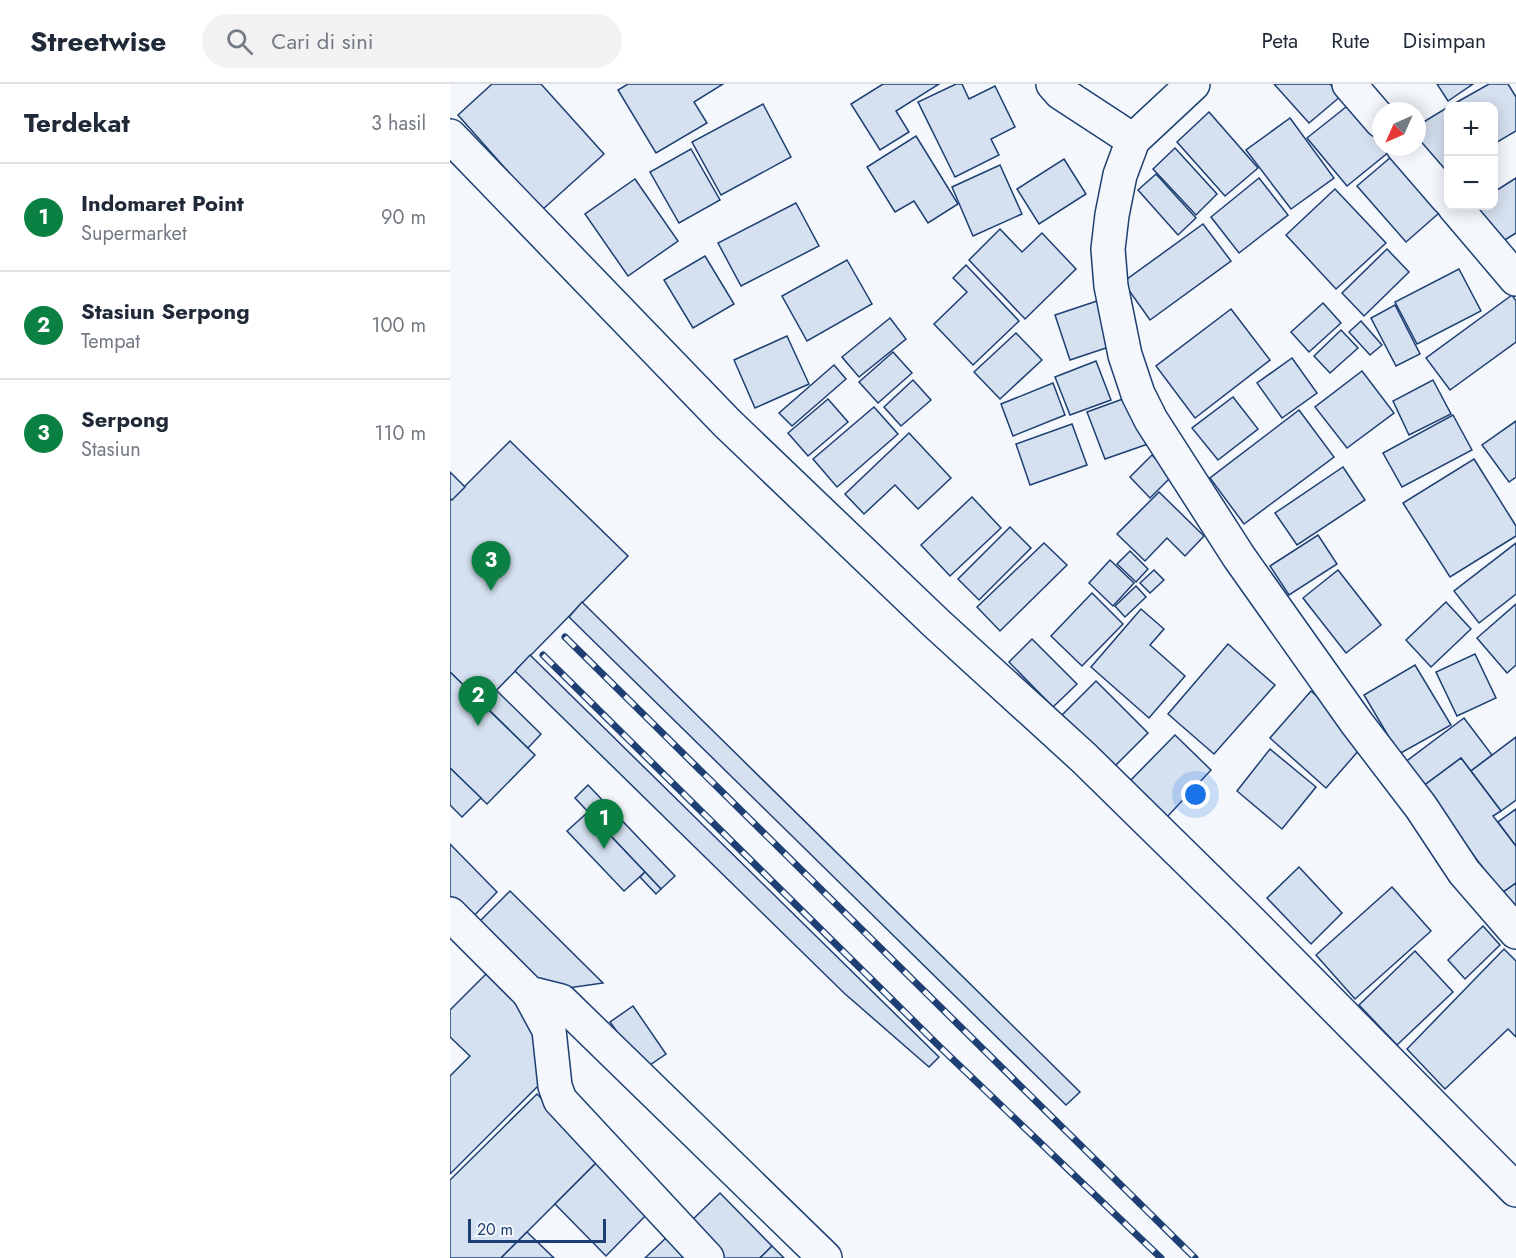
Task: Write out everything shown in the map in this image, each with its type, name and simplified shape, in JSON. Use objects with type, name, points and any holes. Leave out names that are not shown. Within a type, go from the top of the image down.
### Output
[{"type":"street","points":[[1053,84],[1061,93],[1133,140]]},
{"type":"street","points":[[1193,84],[1133,140],[1120,175],[1108,249],[1111,286],[1125,355],[1138,394],[1151,420],[1239,557],[1356,722],[1421,807],[1464,872],[1516,932]]},
{"type":"street","points":[[1348,84],[1372,111]]},
{"type":"street","points":[[450,136],[727,423],[1109,783],[1244,914],[1516,1190]]},
{"type":"street","points":[[1411,156],[1444,193]]},
{"type":"street","points":[[1457,210],[1516,279]]},
{"type":"street","points":[[450,914],[529,993],[549,1030],[555,1086],[560,1100],[707,1258]]},
{"type":"street","points":[[529,993],[561,1001],[825,1258]]},
{"type":"building","points":[[492,84],[541,84],[604,154],[542,210],[458,115]]},
{"type":"building","points":[[628,84],[723,84],[694,102],[707,123],[656,153],[618,90]]},
{"type":"building","points":[[883,84],[939,84],[896,111],[909,132],[880,150],[851,104]]},
{"type":"building","points":[[956,84],[962,84],[969,99],[995,86],[1015,127],[991,139],[999,155],[955,177],[918,102]]},
{"type":"building","points":[[1274,84],[1330,84],[1341,96],[1309,123]]},
{"type":"building","points":[[1437,84],[1473,84],[1448,101]]},
{"type":"building","points":[[1489,84],[1508,84],[1516,97],[1516,131],[1498,142],[1498,102],[1457,102]]},
{"type":"building","points":[[1356,99],[1372,119],[1372,156],[1384,156],[1347,186],[1307,138]]},
{"type":"building","points":[[763,104],[791,157],[721,195],[692,142]]},
{"type":"building","points":[[1444,109],[1444,172],[1436,177],[1424,156],[1426,156],[1426,120]]},
{"type":"building","points":[[1209,112],[1258,168],[1225,196],[1177,142]]},
{"type":"building","points":[[1290,118],[1334,178],[1291,209],[1246,150]]},
{"type":"building","points":[[916,136],[958,204],[928,223],[914,201],[895,212],[867,167]]},
{"type":"building","points":[[1175,148],[1217,194],[1196,215],[1153,169]]},
{"type":"building","points":[[691,149],[720,200],[679,223],[650,172]]},
{"type":"building","points":[[1392,156],[1402,156],[1444,205],[1444,209],[1406,242],[1357,186]]},
{"type":"building","points":[[1064,159],[1086,194],[1039,224],[1017,189]]},
{"type":"building","points":[[1000,165],[1022,214],[973,236],[952,187]]},
{"type":"building","points":[[1156,174],[1196,218],[1178,235],[1138,190]]},
{"type":"building","points":[[1259,178],[1288,215],[1239,253],[1211,217]]},
{"type":"building","points":[[1516,178],[1516,233],[1500,243],[1479,210],[1498,210],[1498,189]]},
{"type":"building","points":[[635,179],[678,241],[628,276],[585,214]]},
{"type":"building","points":[[1335,189],[1386,243],[1336,289],[1286,235]]},
{"type":"building","points":[[796,203],[819,246],[741,286],[718,243]]},
{"type":"building","points":[[1203,224],[1231,261],[1150,320],[1123,282]]},
{"type":"building","points":[[1000,229],[1022,252],[1042,233],[1076,269],[1025,319],[969,260]]},
{"type":"building","points":[[1387,249],[1409,272],[1364,316],[1342,293]]},
{"type":"building","points":[[705,256],[734,304],[693,328],[664,280]]},
{"type":"building","points":[[847,260],[872,304],[807,341],[782,296]]},
{"type":"building","points":[[966,265],[1019,321],[973,365],[934,324],[967,292],[953,278]]},
{"type":"building","points":[[1459,269],[1481,311],[1417,344],[1395,302]]},
{"type":"building","points":[[1512,295],[1516,301],[1516,342],[1450,390],[1426,358]]},
{"type":"building","points":[[1097,301],[1112,346],[1070,360],[1055,315]]},
{"type":"building","points":[[1323,303],[1341,323],[1309,352],[1291,332]]},
{"type":"building","points":[[1395,305],[1420,354],[1396,366],[1371,318]]},
{"type":"building","points":[[1231,309],[1270,360],[1195,418],[1156,366]]},
{"type":"building","points":[[890,318],[906,339],[859,377],[842,357]]},
{"type":"building","points":[[1361,321],[1382,345],[1370,355],[1349,332]]},
{"type":"building","points":[[1341,330],[1358,348],[1330,373],[1314,356]]},
{"type":"building","points":[[1016,333],[1042,360],[1000,399],[974,372]]},
{"type":"building","points":[[787,336],[809,384],[755,408],[734,360]]},
{"type":"building","points":[[893,352],[912,373],[878,403],[859,382]]},
{"type":"building","points":[[1292,358],[1317,393],[1282,418],[1257,383]]},
{"type":"building","points":[[1096,361],[1111,400],[1070,415],[1055,377]]},
{"type":"building","points":[[834,365],[846,379],[792,426],[779,413]]},
{"type":"building","points":[[1362,371],[1394,413],[1347,448],[1315,407]]},
{"type":"building","points":[[913,380],[931,400],[901,426],[884,407]]},
{"type":"building","points":[[1433,380],[1451,414],[1409,435],[1393,401]]},
{"type":"building","points":[[1053,383],[1065,415],[1013,436],[1001,404]]},
{"type":"building","points":[[1131,396],[1148,444],[1105,459],[1087,412]]},
{"type":"building","points":[[1233,397],[1258,429],[1218,460],[1192,428]]},
{"type":"building","points":[[828,399],[848,422],[808,456],[788,433]]},
{"type":"building","points":[[874,407],[898,434],[837,487],[813,459]]},
{"type":"building","points":[[1299,410],[1334,457],[1244,524],[1210,478]]},
{"type":"building","points":[[1453,415],[1472,450],[1402,487],[1383,453]]},
{"type":"building","points":[[1516,421],[1516,477],[1509,482],[1482,445]]},
{"type":"building","points":[[1072,424],[1087,465],[1030,485],[1016,444]]},
{"type":"building","points":[[909,433],[951,478],[918,509],[895,485],[864,514],[845,494]]},
{"type":"building","points":[[510,441],[628,556],[483,704],[450,672],[450,501]]},
{"type":"building","points":[[1152,455],[1172,476],[1150,498],[1130,477]]},
{"type":"building","points":[[1474,459],[1516,526],[1516,536],[1450,577],[1403,503]]},
{"type":"building","points":[[1343,467],[1365,500],[1297,545],[1275,513]]},
{"type":"building","points":[[450,472],[465,487],[452,500],[450,498]]},
{"type":"building","points":[[1159,492],[1204,536],[1185,556],[1167,538],[1145,561],[1117,534]]},
{"type":"building","points":[[972,497],[1001,528],[950,576],[921,545]]},
{"type":"building","points":[[1010,527],[1031,548],[979,600],[958,579]]},
{"type":"building","points":[[1318,535],[1337,564],[1289,595],[1270,566]]},
{"type":"building","points":[[1044,543],[1067,565],[1000,631],[977,607]]},
{"type":"building","points":[[1516,543],[1516,594],[1479,623],[1454,591]]},
{"type":"building","points":[[1130,551],[1148,569],[1136,582],[1117,564]]},
{"type":"building","points":[[1110,560],[1134,583],[1113,606],[1089,583]]},
{"type":"building","points":[[1154,570],[1164,580],[1150,593],[1140,583]]},
{"type":"building","points":[[1338,570],[1381,625],[1346,653],[1303,598]]},
{"type":"building","points":[[1136,586],[1146,597],[1125,617],[1115,606]]},
{"type":"building","points":[[1092,593],[1123,624],[1082,666],[1051,636]]},
{"type":"building","points":[[582,602],[1080,1092],[1066,1105],[569,617]]},
{"type":"building","points":[[1446,602],[1471,629],[1431,667],[1406,640]]},
{"type":"building","points":[[1516,604],[1516,665],[1507,673],[1477,638]]},
{"type":"building","points":[[1141,609],[1164,629],[1150,645],[1185,676],[1149,718],[1091,667]]},
{"type":"building","points":[[1032,639],[1077,684],[1053,707],[1009,662]]},
{"type":"building","points":[[1228,644],[1275,685],[1214,754],[1168,714]]},
{"type":"building","points":[[1475,654],[1496,698],[1457,716],[1436,672]]},
{"type":"building","points":[[530,655],[939,1057],[929,1067],[844,993],[515,671]]},
{"type":"building","points":[[1415,665],[1451,725],[1399,754],[1364,695]]},
{"type":"building","points":[[450,672],[535,755],[487,804],[450,768]]},
{"type":"building","points":[[1096,681],[1148,733],[1114,767],[1062,715]]},
{"type":"building","points":[[496,690],[541,734],[528,748],[483,704]]},
{"type":"building","points":[[1311,691],[1367,741],[1326,788],[1270,738]]},
{"type":"building","points":[[1464,718],[1492,755],[1471,771],[1461,758],[1422,787],[1404,763]]},
{"type":"building","points":[[1175,735],[1211,770],[1166,818],[1129,782]]},
{"type":"building","points":[[1516,737],[1516,800],[1501,811],[1471,771]]},
{"type":"building","points":[[1270,749],[1316,787],[1282,829],[1237,791]]},
{"type":"building","points":[[1461,758],[1501,811],[1493,816],[1516,846],[1516,883],[1502,893],[1422,787]]},
{"type":"building","points":[[450,768],[481,798],[462,817],[450,805]]},
{"type":"building","points":[[588,785],[675,876],[661,889],[575,798]]},
{"type":"building","points":[[1516,809],[1516,846],[1498,822]]},
{"type":"building","points":[[588,812],[645,872],[624,891],[567,831]]},
{"type":"building","points":[[450,844],[497,892],[468,922],[450,904]]},
{"type":"building","points":[[1299,867],[1342,913],[1311,944],[1267,898]]},
{"type":"building","points":[[645,872],[661,889],[656,894],[640,877]]},
{"type":"building","points":[[1516,883],[1516,912],[1502,893]]},
{"type":"building","points":[[1392,887],[1431,931],[1355,999],[1316,955]]},
{"type":"building","points":[[510,891],[603,983],[547,991],[478,923]]},
{"type":"building","points":[[1483,926],[1500,945],[1465,979],[1448,960]]},
{"type":"building","points":[[1504,949],[1516,961],[1516,1037],[1508,1029],[1445,1089],[1407,1049]]},
{"type":"building","points":[[1415,951],[1453,992],[1397,1045],[1359,1005]]},
{"type":"building","points":[[489,971],[533,1016],[543,1081],[450,1174],[450,1076],[470,1056],[450,1037],[450,1010]]},
{"type":"building","points":[[633,1006],[666,1054],[644,1069],[610,1022]]},
{"type":"building","points":[[537,1094],[601,1158],[501,1258],[450,1258],[450,1180]]},
{"type":"building","points":[[601,1158],[652,1209],[606,1256],[555,1204]]},
{"type":"building","points":[[720,1193],[772,1246],[760,1258],[722,1258],[688,1224]]},
{"type":"building","points":[[527,1232],[554,1258],[501,1258]]},
{"type":"building","points":[[668,1236],[689,1258],[645,1258]]},
{"type":"building","points":[[772,1246],[784,1258],[760,1258]]},
{"type":"railway","points":[[565,637],[1195,1258]]},
{"type":"railway","points":[[543,655],[941,1048],[1161,1258]]},
{"type":"place","name":"Serpong","points":[[491,591]]},
{"type":"place","name":"Stasiun Serpong","points":[[478,726]]},
{"type":"place","name":"Indomaret Point","points":[[604,849]]}]
